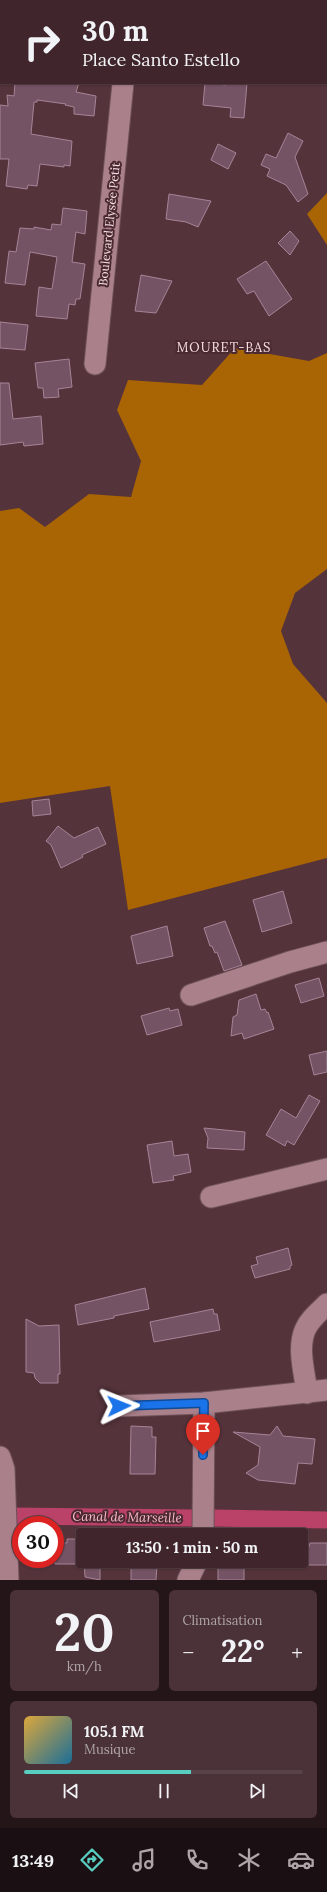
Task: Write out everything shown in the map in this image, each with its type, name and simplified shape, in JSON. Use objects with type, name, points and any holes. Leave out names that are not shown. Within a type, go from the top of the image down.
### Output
[{"type":"street","name":"Boulevard Elysée Petit","points":[[95,364],[123,84]]},
{"type":"street","points":[[191,995],[290,962],[327,952]]},
{"type":"street","points":[[211,1197],[327,1169]]},
{"type":"street","points":[[119,1406],[204,1403],[317,1392],[301,1346],[304,1331],[312,1319],[327,1304]]},
{"type":"street","points":[[203,1528],[204,1403]]},
{"type":"street","points":[[0,1457],[4,1469],[6,1502],[4,1528],[8,1580]]},
{"type":"street","points":[[188,1580],[194,1568]]},
{"type":"shaded area","points":[[327,193],[327,245],[307,214]]},
{"type":"shaded area","points":[[235,348],[309,361],[327,353],[327,569],[295,593],[281,631],[293,664],[327,703],[327,858],[128,910],[110,786],[0,803],[0,511],[19,508],[45,527],[89,494],[131,497],[141,461],[117,410],[128,380],[202,385]]},
{"type":"building","points":[[15,84],[79,84],[76,92],[96,96],[94,116],[74,114],[74,107],[65,105],[66,104],[37,100],[37,102],[34,102],[31,134],[72,141],[70,166],[64,165],[64,167],[40,164],[37,186],[28,185],[27,189],[6,186],[9,159],[0,159],[0,105],[8,106],[7,95],[14,96]]},
{"type":"building","points":[[205,84],[247,84],[244,118],[230,117],[231,108],[203,105]]},
{"type":"building","points":[[288,133],[303,141],[295,157],[308,194],[298,202],[286,185],[267,176],[270,169],[261,165],[266,154],[276,158]]},
{"type":"building","points":[[218,144],[236,153],[228,169],[211,160]]},
{"type":"building","points":[[169,194],[211,201],[198,227],[186,222],[166,219]]},
{"type":"building","points":[[63,208],[87,211],[85,234],[76,232],[72,262],[85,264],[80,299],[76,299],[75,305],[69,304],[67,319],[36,316],[39,287],[52,289],[57,257],[30,252],[25,285],[5,283],[9,251],[16,252],[20,228],[34,229],[34,227],[51,230],[52,224],[61,225]]},
{"type":"building","points":[[290,231],[299,241],[290,255],[278,243]]},
{"type":"building","points":[[266,261],[292,299],[269,316],[254,291],[247,294],[237,279]]},
{"type":"building","points":[[141,275],[172,281],[156,313],[135,311]]},
{"type":"building","points":[[0,322],[28,325],[25,350],[0,348]]},
{"type":"building","points":[[69,359],[72,387],[58,389],[59,397],[44,398],[43,388],[38,388],[35,363]]},
{"type":"building","points":[[0,383],[9,383],[13,419],[41,416],[43,444],[24,446],[23,442],[0,445]]},
{"type":"building","points":[[49,799],[51,814],[33,816],[32,801]]},
{"type":"building","points":[[58,826],[74,838],[98,827],[106,844],[82,855],[83,857],[61,868],[51,845],[46,841]]},
{"type":"building","points":[[283,891],[292,923],[262,932],[253,900]]},
{"type":"building","points":[[225,921],[242,965],[224,971],[217,952],[215,953],[212,946],[210,946],[204,928]]},
{"type":"building","points":[[167,926],[173,956],[137,964],[131,936]]},
{"type":"building","points":[[319,978],[324,996],[301,1003],[295,985]]},
{"type":"building","points":[[256,994],[261,1010],[265,1009],[267,1013],[268,1012],[274,1029],[244,1039],[242,1033],[231,1036],[233,1017],[237,1015],[239,1000]]},
{"type":"building","points":[[169,1008],[170,1011],[178,1009],[182,1025],[147,1035],[141,1016]]},
{"type":"building","points":[[327,1051],[327,1072],[314,1075],[309,1055]]},
{"type":"building","points":[[309,1095],[320,1101],[294,1145],[287,1141],[285,1146],[266,1135],[281,1109],[296,1118]]},
{"type":"building","points":[[204,1128],[245,1132],[244,1150],[207,1148],[208,1138]]},
{"type":"building","points":[[172,1141],[174,1156],[188,1154],[191,1172],[173,1176],[174,1180],[153,1183],[147,1145]]},
{"type":"building","points":[[288,1248],[292,1265],[290,1266],[290,1269],[255,1278],[251,1266],[258,1264],[256,1257]]},
{"type":"building","points":[[145,1288],[149,1309],[78,1325],[75,1305]]},
{"type":"building","points":[[213,1309],[214,1314],[217,1314],[220,1330],[154,1342],[150,1322]]},
{"type":"building","points":[[26,1319],[39,1326],[59,1325],[60,1374],[58,1374],[58,1383],[40,1383],[35,1378],[34,1373],[26,1372]]},
{"type":"building","points":[[131,1426],[152,1427],[152,1437],[156,1437],[155,1474],[130,1474]]},
{"type":"building","points":[[277,1426],[283,1436],[315,1439],[312,1464],[298,1463],[295,1484],[258,1480],[246,1473],[258,1465],[260,1447],[233,1432],[270,1435]]},
{"type":"building","points":[[67,1539],[76,1539],[76,1564],[64,1564],[64,1543],[67,1543]]},
{"type":"building","points":[[310,1543],[327,1543],[327,1565],[308,1565]]},
{"type":"building","points":[[84,1568],[100,1568],[100,1580],[85,1577]]},
{"type":"building","points":[[131,1568],[157,1568],[156,1580],[131,1580]]},
{"type":"building","points":[[218,1568],[244,1568],[244,1580],[218,1580]]},
{"type":"waterway","name":"Canal de Marseille","points":[[10,1516],[196,1518]]},
{"type":"waterway","name":"Canal de Marseille","points":[[213,1518],[327,1520]]},
{"type":"district","name":"MOURET-BAS","points":[[224,347]]},
{"type":"route","points":[[119,1406],[204,1403],[203,1455]]}]
